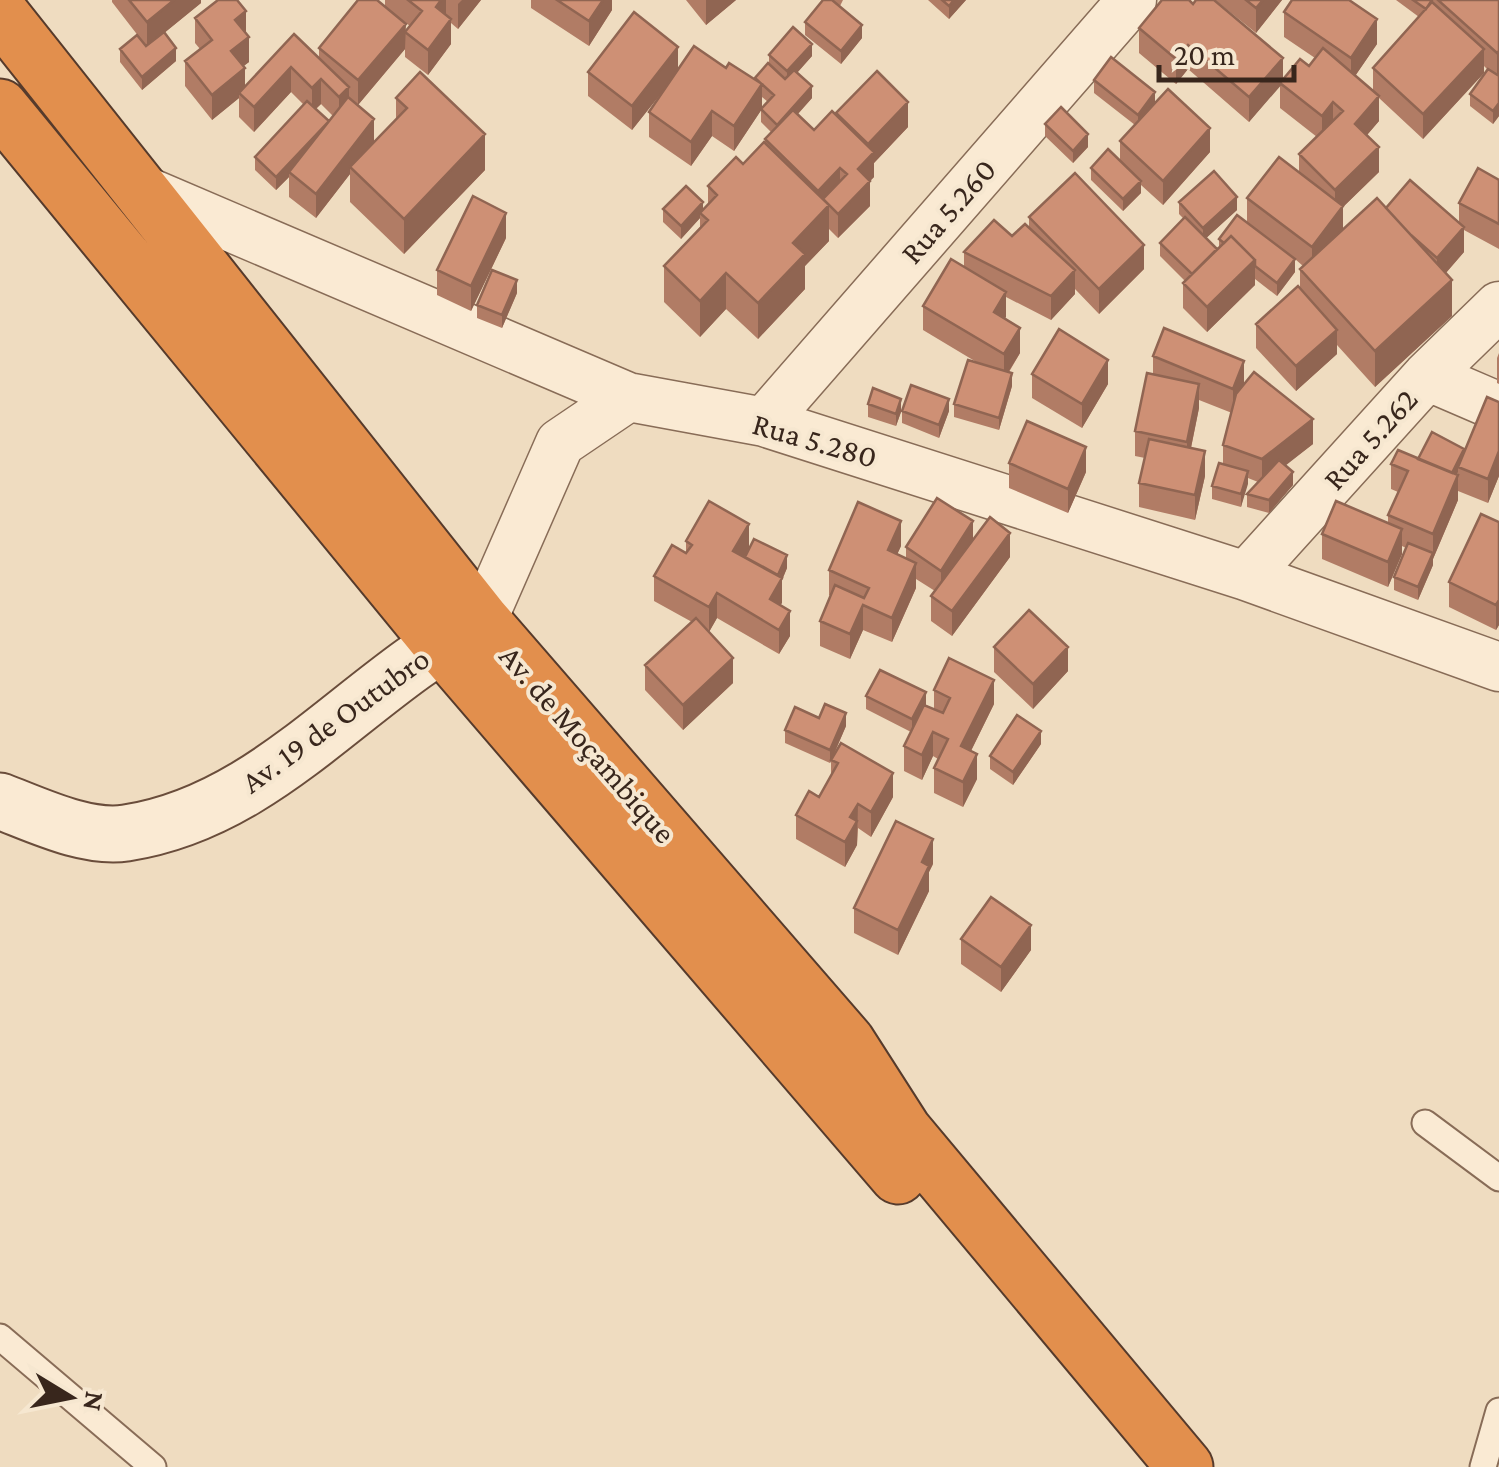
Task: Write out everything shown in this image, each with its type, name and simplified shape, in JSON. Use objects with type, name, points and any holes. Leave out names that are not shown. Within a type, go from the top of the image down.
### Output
[{"type":"highway","name":"Av. de Moçambique","points":[[0,13],[141,189],[461,632],[800,1058],[1140,1467]]},
{"type":"highway","name":"Av. de Moçambique","points":[[0,106],[461,632],[847,1042],[904,1131],[1185,1467]]},
{"type":"street","name":"Rua 5.260","points":[[764,422],[1132,0]]},
{"type":"street","name":"Rua 5.280","points":[[141,189],[628,397],[764,422],[1246,576],[1499,667]]},
{"type":"street","name":"Rua 5.262","points":[[1246,576],[1427,376],[1499,306]]},
{"type":"street","points":[[1427,376],[1499,407]]},
{"type":"street","points":[[461,632],[560,443],[628,397]]},
{"type":"street","name":"Av. 19 de Outubro","points":[[0,802],[58,824],[124,834],[208,808],[276,772],[461,632]]},
{"type":"lane","points":[[1425,1123],[1499,1178]]},
{"type":"lane","points":[[0,1337],[154,1467]]},
{"type":"lane","points":[[1482,1467],[1499,1411]]},
{"type":"building","points":[[129,0],[174,0],[147,22]]},
{"type":"building","points":[[218,0],[237,0],[246,11],[235,20],[249,37],[231,51],[245,68],[212,95],[185,61],[212,40],[195,18]]},
{"type":"building","points":[[358,0],[377,0],[406,24],[358,80],[319,48]]},
{"type":"building","points":[[408,0],[441,0],[436,7],[451,19],[428,50],[405,32],[422,11]]},
{"type":"building","points":[[557,0],[603,0],[589,21]]},
{"type":"building","points":[[823,0],[832,0],[862,25],[841,51],[805,22]]},
{"type":"building","points":[[1162,0],[1189,0],[1193,4],[1196,0],[1214,0],[1283,58],[1249,97],[1188,45],[1176,59],[1139,28]]},
{"type":"building","points":[[1246,0],[1263,0],[1256,8]]},
{"type":"building","points":[[1292,0],[1349,0],[1377,19],[1351,58],[1284,12]]},
{"type":"building","points":[[1413,0],[1432,0],[1426,9]]},
{"type":"building","points":[[1438,0],[1499,0],[1499,51],[1497,53]]},
{"type":"building","points":[[1432,2],[1484,49],[1423,114],[1373,68]]},
{"type":"building","points":[[634,12],[678,47],[632,106],[588,72]]},
{"type":"building","points":[[793,27],[812,44],[787,71],[769,55]]},
{"type":"building","points":[[164,32],[176,48],[142,77],[120,49],[137,35],[146,46]]},
{"type":"building","points":[[294,34],[349,87],[339,97],[321,79],[312,88],[291,67],[254,107],[239,93]]},
{"type":"building","points":[[694,46],[726,68],[729,63],[762,84],[734,126],[712,111],[691,142],[649,112]]},
{"type":"building","points":[[1323,48],[1379,96],[1355,124],[1379,147],[1335,190],[1299,154],[1343,111],[1333,102],[1322,116],[1280,83],[1300,59],[1309,66]]},
{"type":"building","points":[[1111,57],[1155,92],[1138,115],[1094,80]]},
{"type":"building","points":[[768,63],[785,79],[794,70],[812,86],[777,125],[761,109],[774,95],[755,78]]},
{"type":"building","points":[[1488,69],[1499,76],[1499,103],[1493,111],[1470,94]]},
{"type":"building","points":[[877,71],[908,102],[868,144],[836,113]]},
{"type":"building","points":[[420,72],[485,134],[404,219],[350,167],[407,108],[396,98]]},
{"type":"building","points":[[1168,89],[1210,128],[1163,181],[1120,141]]},
{"type":"building","points":[[348,97],[374,119],[316,194],[289,172]]},
{"type":"building","points":[[307,101],[329,121],[276,177],[255,157]]},
{"type":"building","points":[[1061,107],[1088,134],[1073,151],[1045,124]]},
{"type":"building","points":[[793,110],[814,130],[832,111],[874,152],[858,169],[870,181],[838,214],[823,199],[847,174],[840,168],[818,191],[765,139]]},
{"type":"building","points":[[764,142],[829,205],[793,243],[805,254],[758,303],[726,273],[700,301],[664,266],[708,220],[700,213],[717,195],[708,186],[736,157],[743,164]]},
{"type":"building","points":[[1108,149],[1141,181],[1123,199],[1091,168]]},
{"type":"building","points":[[1279,157],[1343,206],[1312,247],[1247,198]]},
{"type":"building","points":[[1478,168],[1499,180],[1499,224],[1459,203]]},
{"type":"building","points":[[1214,171],[1237,197],[1203,228],[1179,202]]},
{"type":"building","points":[[1075,173],[1144,245],[1099,289],[1029,217]]},
{"type":"building","points":[[1410,180],[1464,227],[1437,258],[1386,208]]},
{"type":"building","points":[[686,186],[703,202],[681,226],[663,209]]},
{"type":"building","points":[[473,196],[506,213],[471,286],[437,270]]},
{"type":"building","points":[[1377,198],[1452,280],[1375,351],[1300,269]]},
{"type":"building","points":[[1237,215],[1295,259],[1277,283],[1255,266],[1255,260],[1231,236],[1224,243],[1219,239]]},
{"type":"building","points":[[1185,217],[1217,249],[1192,274],[1160,243]]},
{"type":"building","points":[[994,220],[1012,236],[1025,224],[1075,270],[1051,296],[964,252]]},
{"type":"building","points":[[1231,236],[1255,260],[1207,307],[1183,283]]},
{"type":"building","points":[[951,259],[1006,292],[994,312],[1020,328],[1004,354],[923,306]]},
{"type":"building","points":[[492,270],[517,280],[502,315],[477,305]]},
{"type":"building","points":[[1298,286],[1337,330],[1296,366],[1256,324]]},
{"type":"building","points":[[1164,328],[1244,361],[1233,389],[1153,356]]},
{"type":"building","points":[[1059,329],[1108,360],[1082,404],[1032,374]]},
{"type":"building","points":[[968,360],[1012,373],[999,418],[954,404]]},
{"type":"building","points":[[1254,372],[1313,419],[1262,459],[1223,445],[1236,394]]},
{"type":"building","points":[[1147,373],[1199,384],[1187,442],[1135,431]]},
{"type":"building","points":[[911,385],[949,399],[939,425],[902,411]]},
{"type":"building","points":[[873,388],[901,399],[896,414],[868,404]]},
{"type":"building","points":[[1487,397],[1499,402],[1499,451],[1488,479],[1458,467]]},
{"type":"building","points":[[1027,421],[1086,447],[1068,489],[1009,463]]},
{"type":"building","points":[[1432,432],[1464,449],[1452,473],[1418,459]]},
{"type":"building","points":[[1149,439],[1205,451],[1195,495],[1139,483]]},
{"type":"building","points":[[1398,450],[1458,475],[1433,534],[1388,515],[1408,471],[1391,464]]},
{"type":"building","points":[[1279,460],[1293,472],[1269,500],[1247,494]]},
{"type":"building","points":[[1219,463],[1248,471],[1241,494],[1212,486]]},
{"type":"building","points":[[937,498],[973,521],[941,571],[906,547]]},
{"type":"building","points":[[709,501],[749,524],[733,551],[782,578],[770,599],[790,611],[779,630],[717,593],[709,607],[654,576],[672,545],[686,553],[692,545],[686,541]]},
{"type":"building","points":[[1336,501],[1402,529],[1388,562],[1322,534]]},
{"type":"building","points":[[858,502],[901,521],[888,550],[916,563],[892,618],[863,605],[850,634],[820,621],[835,585],[864,598],[869,588],[829,570]]},
{"type":"building","points":[[1481,514],[1499,522],[1496,605],[1449,582]]},
{"type":"building","points":[[990,517],[1010,533],[952,611],[931,596]]},
{"type":"building","points":[[754,539],[787,555],[778,575],[745,557]]},
{"type":"building","points":[[1408,543],[1433,553],[1418,587],[1394,577]]},
{"type":"building","points":[[1029,610],[1068,647],[1033,684],[994,647]]},
{"type":"building","points":[[696,618],[733,658],[683,705],[645,665]]},
{"type":"building","points":[[949,658],[994,680],[961,746],[977,754],[963,782],[934,768],[948,739],[933,732],[922,755],[904,746],[924,705],[943,713],[950,698],[934,690]]},
{"type":"building","points":[[880,670],[926,692],[912,719],[866,696]]},
{"type":"building","points":[[825,704],[846,713],[830,750],[785,730],[795,707],[819,718]]},
{"type":"building","points":[[1017,715],[1041,731],[1013,772],[990,756]]},
{"type":"building","points":[[841,743],[893,773],[871,812],[858,804],[850,817],[857,821],[845,842],[796,815],[809,791],[819,797],[838,763],[831,760]]},
{"type":"building","points":[[896,821],[933,839],[922,862],[929,866],[898,930],[854,908]]},
{"type":"building","points":[[991,897],[1031,925],[1001,967],[961,939]]}]
